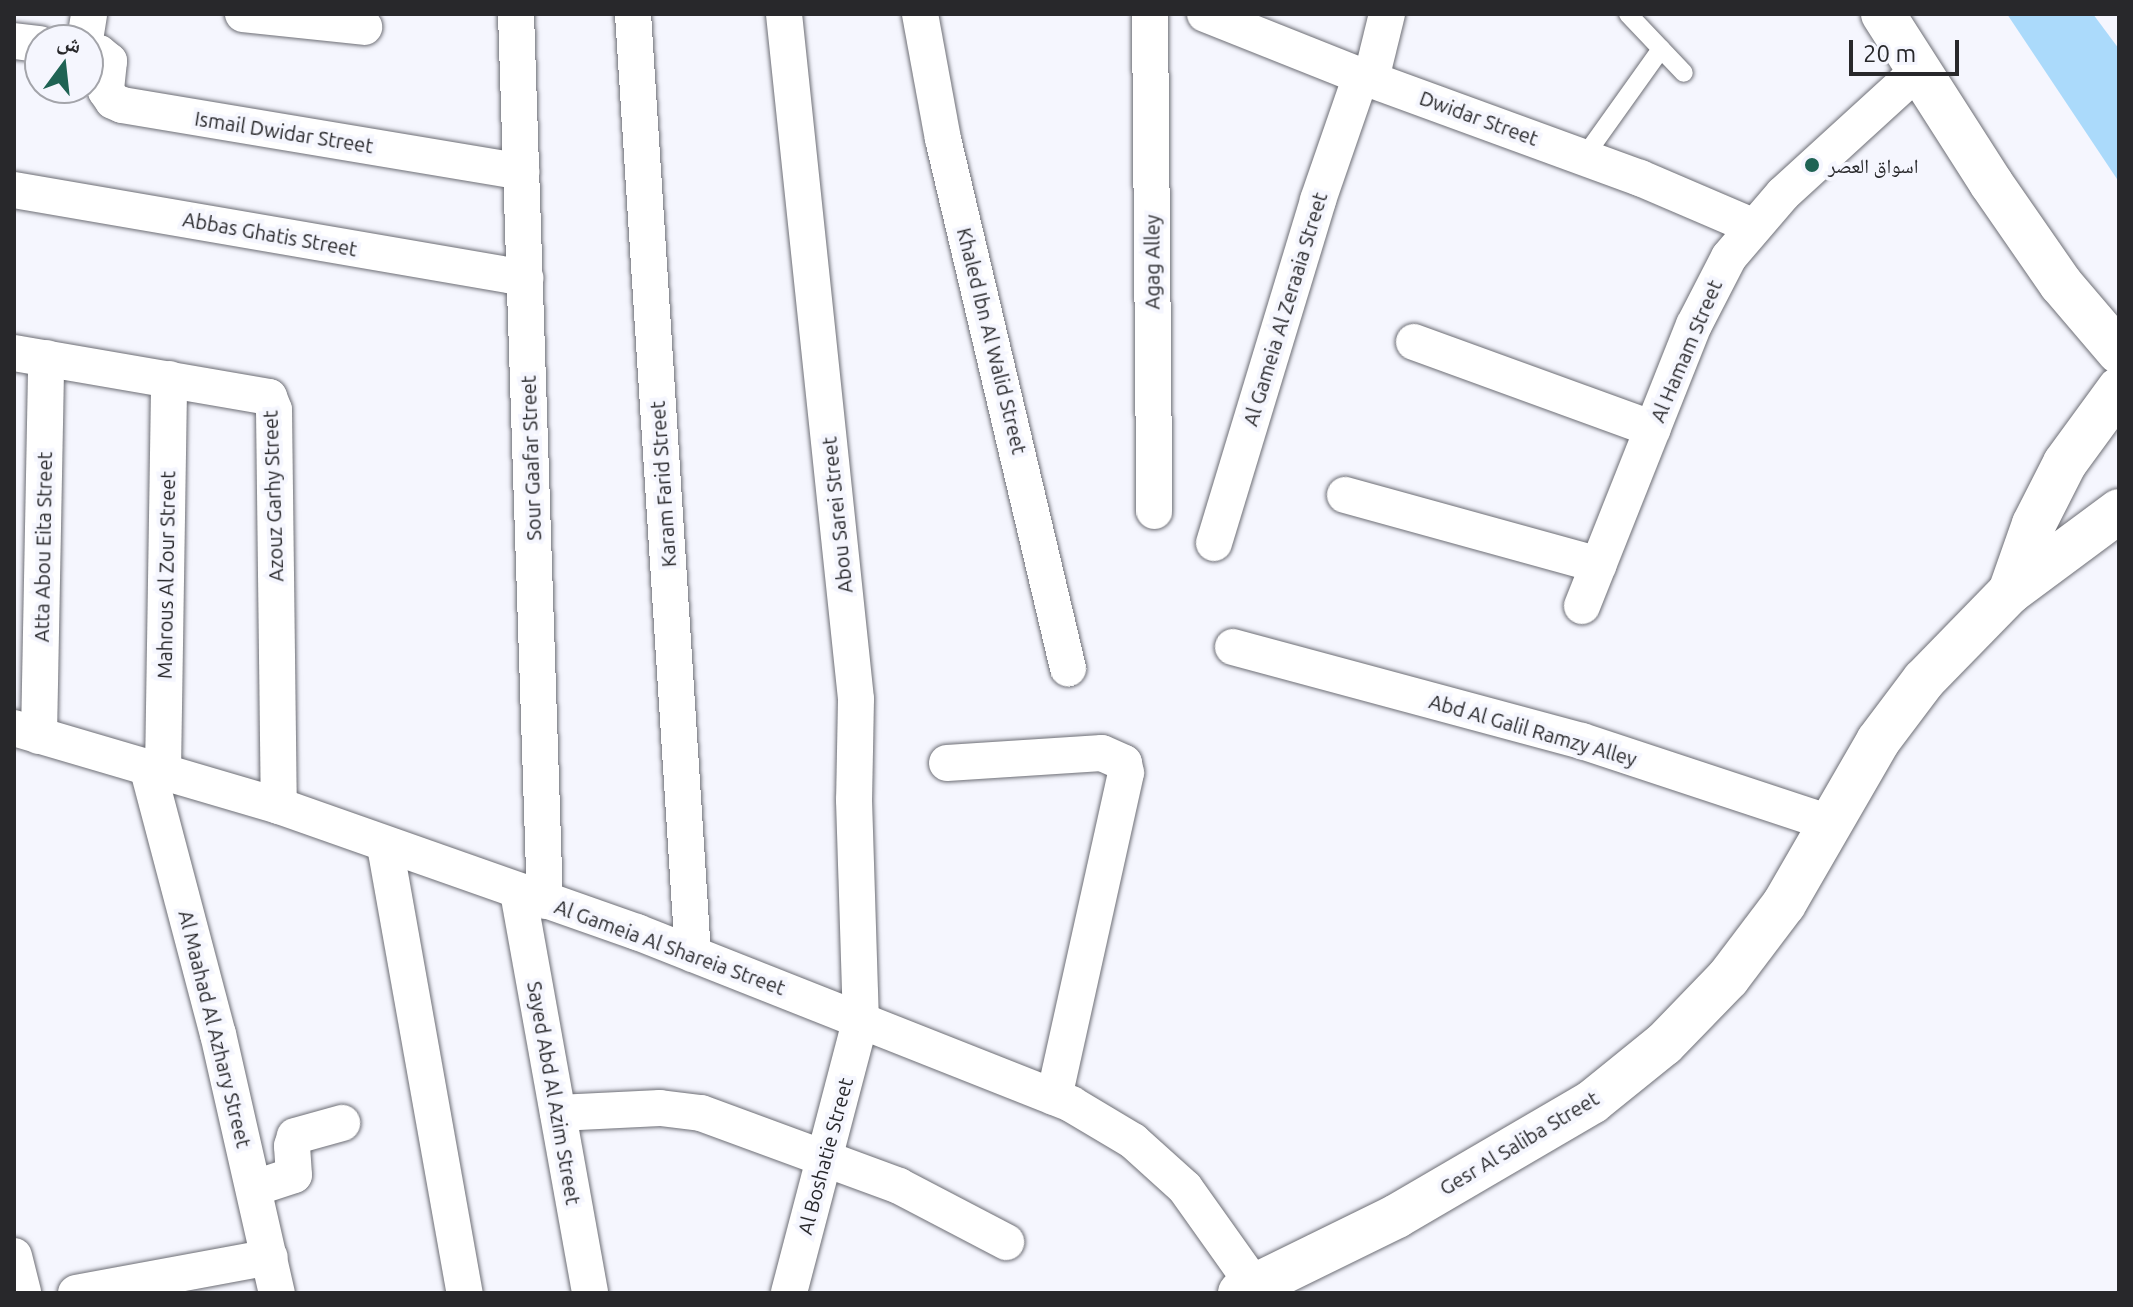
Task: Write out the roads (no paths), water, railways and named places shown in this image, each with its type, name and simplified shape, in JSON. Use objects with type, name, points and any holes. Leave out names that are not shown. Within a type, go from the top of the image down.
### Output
[{"type":"street","points":[[243,14],[364,27]]},
{"type":"street","name":"Sour Gaafar Street","points":[[516,14],[525,278],[532,897]]},
{"type":"street","name":"Karam Farid Street","points":[[633,14],[693,954]]},
{"type":"street","name":"Abou Sarei Street","points":[[784,14],[856,699],[854,800],[861,1018]]},
{"type":"street","name":"Khaled Ibn Al Walid Street","points":[[920,14],[943,139],[1068,668]]},
{"type":"street","name":"Agag Alley","points":[[1150,14],[1154,511]]},
{"type":"street","name":"Al Gameia Al Zeraaia Street","points":[[1214,543],[1318,200],[1366,78],[1387,14]]},
{"type":"street","points":[[1883,14],[1991,183],[2061,284],[2119,352]]},
{"type":"street","name":"Dwidar Street","points":[[1213,15],[1366,78],[1584,157],[1752,226]]},
{"type":"street","name":"Ismail Dwidar Street","points":[[104,55],[109,61],[106,91],[113,101],[122,105],[521,172]]},
{"type":"street","name":"Al Hamam Street","points":[[1582,606],[1710,290],[1752,226],[1920,69]]},
{"type":"street","name":"Abbas Ghatis Street","points":[[14,190],[525,278]]},
{"type":"street","points":[[1414,342],[1653,429]]},
{"type":"street","name":"Azouz Garhy Street","points":[[30,355],[269,397],[274,410],[279,806]]},
{"type":"street","name":"Atta Abou Eita Street","points":[[27,732],[30,355]]},
{"type":"street","name":"Mahrous Al Zour Street","points":[[155,769],[169,379]]},
{"type":"street","name":"Gesr Al Saliba Street","points":[[2010,592],[2034,524],[2065,463],[2119,389]]},
{"type":"street","points":[[1345,495],[1599,565]]},
{"type":"street","name":"Gesr Al Saliba Street","points":[[1247,1289],[1383,1223],[1592,1102],[1664,1044],[1728,978],[1784,904],[1878,741],[1924,680],[2010,592],[2119,511]]},
{"type":"street","name":"Abd Al Galil Ramzy Alley","points":[[1233,647],[1582,741],[1830,823]]},
{"type":"street","name":"Al Gameia Al Shareia Street","points":[[27,732],[279,806],[693,954],[1054,1097],[1133,1141],[1185,1188],[1247,1289]]},
{"type":"street","points":[[947,763],[1102,753],[1124,763],[1126,773],[1054,1097]]},
{"type":"street","name":"Al Maahad Al Azhary Street","points":[[155,769],[277,1293]]},
{"type":"street","points":[[385,846],[465,1293]]},
{"type":"street","name":"Sayed Abd Al Azim Street","points":[[532,897],[558,1113],[590,1293]]},
{"type":"street","name":"Al Boshatie Street","points":[[789,1293],[861,1018]]},
{"type":"street","points":[[558,1113],[678,1109],[701,1113],[825,1156],[959,1215],[1006,1242]]},
{"type":"street","points":[[255,1188],[294,1175],[292,1146],[295,1136],[342,1123]]},
{"type":"street","points":[[14,1256],[23,1293]]},
{"type":"street","points":[[76,1293],[175,1284],[270,1257]]},
{"type":"lane","points":[[1628,14],[1684,73]]},
{"type":"lane","points":[[1584,157],[1661,49]]},
{"type":"water","points":[[2007,14],[2093,14],[2119,49],[2119,182]]},
{"type":"place","name":"اسواق العصر","points":[[1812,165]]}]
